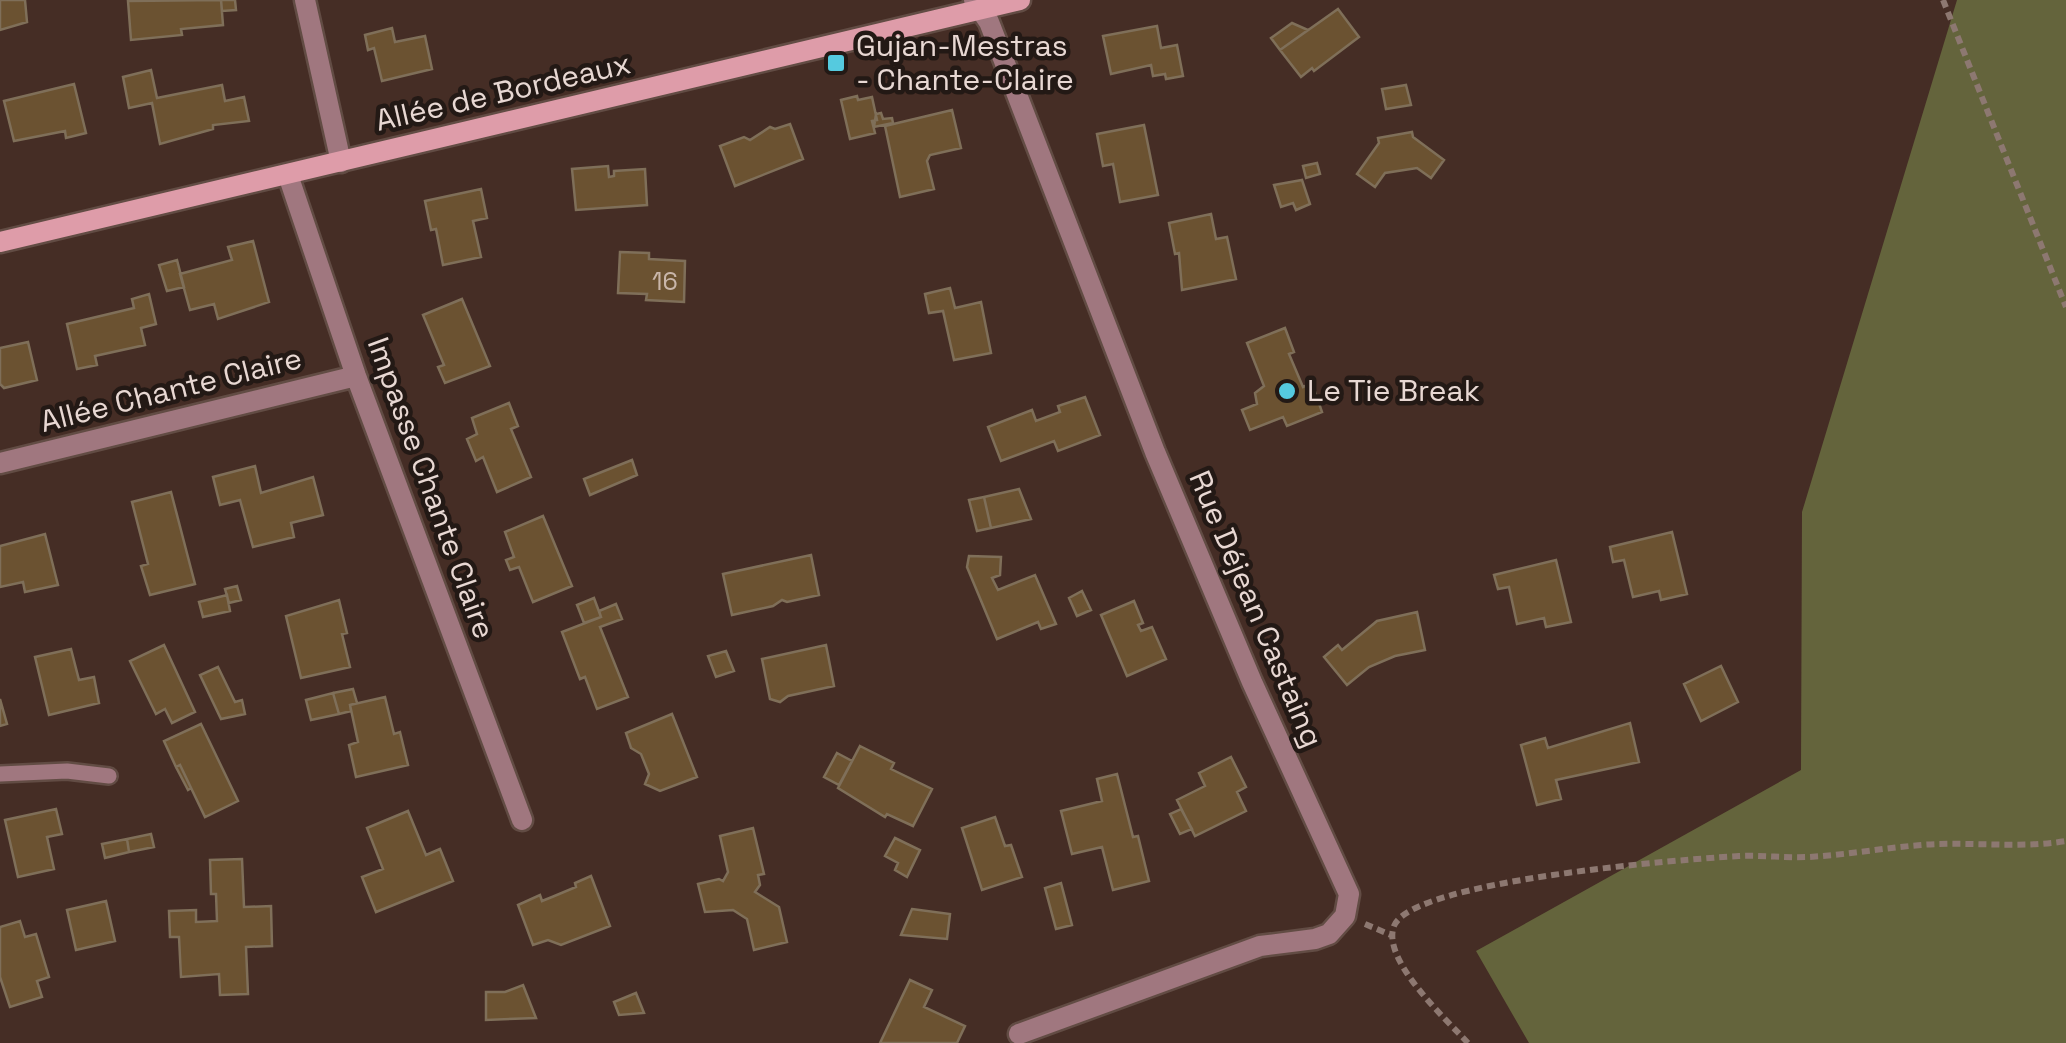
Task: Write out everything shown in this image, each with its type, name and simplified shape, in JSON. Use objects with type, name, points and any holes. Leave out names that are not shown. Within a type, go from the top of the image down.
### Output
[{"type":"main road","name":"Allée de Bordeaux","points":[[0,242],[977,4],[1020,0]]},
{"type":"street","points":[[305,0],[341,162]]},
{"type":"street","name":"Rue Déjean Castaing","points":[[977,4],[989,22],[1155,452],[1252,682],[1349,894],[1344,916],[1330,934],[1260,946],[1019,1034]]},
{"type":"street","name":"Impasse Chante Claire","points":[[288,174],[356,376],[522,820]]},
{"type":"street","name":"Allée Chante Claire","points":[[0,463],[356,376]]},
{"type":"lane","points":[[0,774],[67,771],[109,776]]},
{"type":"path","points":[[1943,0],[2066,308]]},
{"type":"path","points":[[1468,1043],[1394,955],[1391,935],[1396,921],[1412,908],[1495,884],[1656,861],[1806,857],[1922,845],[2015,846],[2066,841]]},
{"type":"shaded area","points":[[1957,0],[2066,0],[2066,1043],[1529,1043],[1476,951],[1801,770],[1802,512]]},
{"type":"building","points":[[0,0],[25,0],[27,22],[0,30]]},
{"type":"building","points":[[221,0],[235,0],[236,10],[222,11]]},
{"type":"building","points":[[221,0],[223,25],[181,29],[182,35],[131,40],[128,1]]},
{"type":"building","points":[[1338,9],[1359,37],[1301,77],[1280,50]]},
{"type":"building","points":[[1292,23],[1308,30],[1280,50],[1271,38]]},
{"type":"building","points":[[1157,26],[1161,48],[1177,45],[1183,76],[1153,76],[1151,65],[1111,74],[1103,36]]},
{"type":"building","points":[[392,28],[395,42],[425,36],[432,69],[382,81],[374,48],[368,50],[365,35]]},
{"type":"building","points":[[151,70],[157,98],[222,85],[225,101],[244,97],[249,121],[213,125],[213,129],[160,144],[152,103],[129,108],[123,77]]},
{"type":"building","points":[[74,84],[86,133],[66,138],[65,131],[14,141],[4,101]]},
{"type":"building","points":[[1406,85],[1411,105],[1386,109],[1382,89]]},
{"type":"building","points":[[857,96],[858,100],[872,97],[877,120],[872,121],[875,133],[850,139],[841,100]]},
{"type":"building","points":[[952,110],[961,148],[930,155],[927,161],[934,189],[900,197],[885,126]]},
{"type":"building","points":[[881,113],[883,119],[892,118],[893,123],[874,127],[876,114]]},
{"type":"building","points":[[790,124],[803,159],[735,186],[720,146],[744,137],[750,140],[770,127]]},
{"type":"building","points":[[1144,125],[1158,195],[1120,202],[1113,164],[1103,166],[1097,134]]},
{"type":"building","points":[[1412,132],[1413,137],[1444,160],[1431,178],[1417,168],[1385,173],[1375,187],[1357,174],[1379,143],[1378,138]]},
{"type":"building","points":[[1317,163],[1320,174],[1306,178],[1303,166]]},
{"type":"building","points":[[608,166],[609,177],[614,176],[614,171],[645,169],[647,205],[576,210],[572,169]]},
{"type":"building","points":[[1302,180],[1310,204],[1296,210],[1293,203],[1281,207],[1274,185]]},
{"type":"building","points":[[481,189],[487,218],[473,221],[481,257],[443,265],[436,229],[431,230],[425,201]]},
{"type":"building","points":[[1211,214],[1216,239],[1227,237],[1236,279],[1182,290],[1179,253],[1175,254],[1169,223]]},
{"type":"building","points":[[253,241],[269,302],[218,319],[214,304],[190,310],[180,274],[232,260],[228,247]]},
{"type":"building","points":[[620,252],[685,261],[684,302],[646,300],[647,294],[618,293]]},
{"type":"building","points":[[177,260],[184,287],[167,291],[159,265]]},
{"type":"building","points":[[950,288],[955,308],[981,302],[991,353],[954,360],[943,311],[929,313],[925,294]]},
{"type":"building","points":[[149,294],[156,324],[141,328],[145,345],[95,356],[97,365],[77,369],[67,324],[134,308],[132,299]]},
{"type":"building","points":[[462,299],[490,366],[445,383],[438,367],[444,365],[423,315]]},
{"type":"building","points":[[1285,328],[1294,352],[1289,354],[1303,387],[1312,383],[1322,412],[1287,426],[1283,417],[1250,430],[1242,410],[1257,404],[1255,393],[1264,386],[1247,343]]},
{"type":"building","points":[[28,342],[37,380],[4,388],[0,384],[0,348]]},
{"type":"building","points":[[1085,397],[1100,435],[1058,451],[1054,441],[1001,461],[988,427],[1032,410],[1036,421],[1060,412],[1058,406]]},
{"type":"building","points":[[509,403],[518,426],[511,429],[531,477],[497,492],[483,457],[476,461],[467,439],[477,434],[472,418]]},
{"type":"building","points":[[632,460],[637,475],[590,495],[584,479]]},
{"type":"building","points":[[255,466],[261,493],[313,477],[323,515],[291,523],[294,537],[253,547],[240,500],[220,505],[213,477]]},
{"type":"building","points":[[1019,489],[1031,519],[991,528],[984,497]]},
{"type":"building","points":[[171,492],[195,584],[150,595],[141,566],[148,564],[132,502]]},
{"type":"building","points":[[984,497],[991,528],[977,531],[969,500]]},
{"type":"building","points":[[543,516],[572,586],[533,602],[519,567],[510,570],[506,560],[514,557],[505,532]]},
{"type":"building","points":[[1672,532],[1687,594],[1661,600],[1659,591],[1633,597],[1624,560],[1613,562],[1610,547]]},
{"type":"building","points":[[45,534],[58,585],[25,592],[23,582],[0,587],[0,546]]},
{"type":"building","points":[[811,555],[819,595],[782,600],[773,606],[732,615],[723,574]]},
{"type":"building","points":[[969,556],[1001,557],[1000,575],[992,578],[998,590],[1035,575],[1056,624],[1041,629],[1038,622],[997,639],[967,567]]},
{"type":"building","points":[[1556,560],[1571,622],[1546,627],[1544,618],[1517,624],[1509,587],[1498,589],[1494,575]]},
{"type":"building","points":[[237,586],[241,600],[229,603],[225,589]]},
{"type":"building","points":[[1082,591],[1091,610],[1077,616],[1069,598]]},
{"type":"building","points":[[227,595],[230,611],[203,617],[199,602]]},
{"type":"building","points":[[594,598],[601,617],[584,623],[577,605]]},
{"type":"building","points":[[339,600],[350,667],[301,678],[286,616]]},
{"type":"building","points":[[1134,601],[1143,623],[1138,625],[1141,631],[1152,627],[1166,659],[1127,676],[1101,615]]},
{"type":"building","points":[[616,604],[622,619],[600,627],[628,697],[597,709],[585,677],[580,679],[562,632],[601,617],[599,611]]},
{"type":"building","points":[[1417,612],[1425,650],[1369,667],[1347,685],[1324,657],[1338,645],[1342,650],[1377,621]]},
{"type":"building","points":[[164,645],[195,712],[172,723],[165,709],[156,714],[130,661]]},
{"type":"building","points":[[826,645],[834,686],[788,696],[780,702],[770,699],[762,659]]},
{"type":"building","points":[[71,649],[79,680],[94,677],[99,703],[49,715],[35,657]]},
{"type":"building","points":[[726,651],[734,671],[716,677],[708,656]]},
{"type":"building","points":[[1721,666],[1738,702],[1701,721],[1684,684]]},
{"type":"building","points":[[218,667],[235,702],[242,700],[245,714],[221,719],[200,675]]},
{"type":"building","points":[[353,689],[357,703],[350,705],[351,711],[339,714],[333,693]]},
{"type":"building","points":[[333,693],[339,714],[311,720],[306,700]]},
{"type":"building","points":[[385,697],[394,734],[400,732],[408,765],[356,777],[349,745],[358,742],[350,705]]},
{"type":"building","points":[[0,699],[7,724],[0,726]]},
{"type":"building","points":[[672,714],[697,777],[660,791],[645,784],[649,774],[626,733]]},
{"type":"building","points":[[1630,723],[1639,762],[1556,780],[1561,799],[1537,805],[1521,745],[1545,738],[1548,748]]},
{"type":"building","points":[[201,724],[238,801],[205,817],[164,741]]},
{"type":"building","points":[[860,746],[894,763],[891,769],[932,789],[913,826],[887,814],[885,817],[838,788]]},
{"type":"building","points":[[837,753],[852,761],[839,785],[824,777]]},
{"type":"building","points":[[1231,757],[1246,787],[1237,792],[1246,811],[1195,836],[1177,800],[1205,786],[1199,773]]},
{"type":"building","points":[[180,765],[191,788],[188,790],[176,767]]},
{"type":"building","points":[[1117,774],[1149,881],[1113,890],[1102,847],[1072,854],[1061,811],[1102,801],[1097,779]]},
{"type":"building","points":[[56,809],[62,834],[47,837],[54,869],[18,877],[5,820]]},
{"type":"building","points":[[1181,809],[1192,829],[1180,834],[1170,814]]},
{"type":"building","points":[[408,811],[426,855],[440,849],[453,881],[376,912],[362,877],[383,869],[367,828]]},
{"type":"building","points":[[995,817],[1005,846],[1011,845],[1022,877],[982,890],[962,828]]},
{"type":"building","points":[[753,828],[764,874],[758,875],[760,885],[755,892],[779,907],[787,942],[754,950],[747,919],[733,910],[705,912],[698,884],[723,881],[728,872],[720,836]]},
{"type":"building","points":[[151,834],[154,847],[129,852],[127,839]]},
{"type":"building","points":[[895,838],[920,850],[907,877],[895,870],[898,863],[885,856]]},
{"type":"building","points":[[127,839],[129,852],[105,858],[102,844]]},
{"type":"building","points":[[242,859],[244,907],[271,906],[272,946],[246,947],[248,994],[220,995],[219,974],[181,977],[179,937],[170,937],[169,911],[196,910],[196,922],[217,921],[210,860]]},
{"type":"building","points":[[591,876],[610,926],[561,945],[548,940],[533,945],[518,905],[540,895],[542,901]]},
{"type":"building","points":[[1061,883],[1072,925],[1056,929],[1045,888]]},
{"type":"building","points":[[106,901],[115,941],[76,950],[67,910]]},
{"type":"building","points":[[912,909],[950,914],[947,939],[901,935]]},
{"type":"building","points":[[20,921],[25,937],[36,934],[49,977],[37,981],[42,997],[10,1007],[0,977],[0,927]]},
{"type":"building","points":[[910,980],[932,990],[924,1007],[965,1026],[957,1043],[880,1043]]},
{"type":"building","points":[[523,985],[536,1018],[486,1020],[486,992],[505,992]]},
{"type":"building","points":[[636,993],[644,1013],[619,1015],[614,1002]]},
{"type":"place","name":"Gujan-Mestras - Chante-Claire","points":[[836,63]]},
{"type":"place","name":"Le Tie Break","points":[[1287,391]]}]
